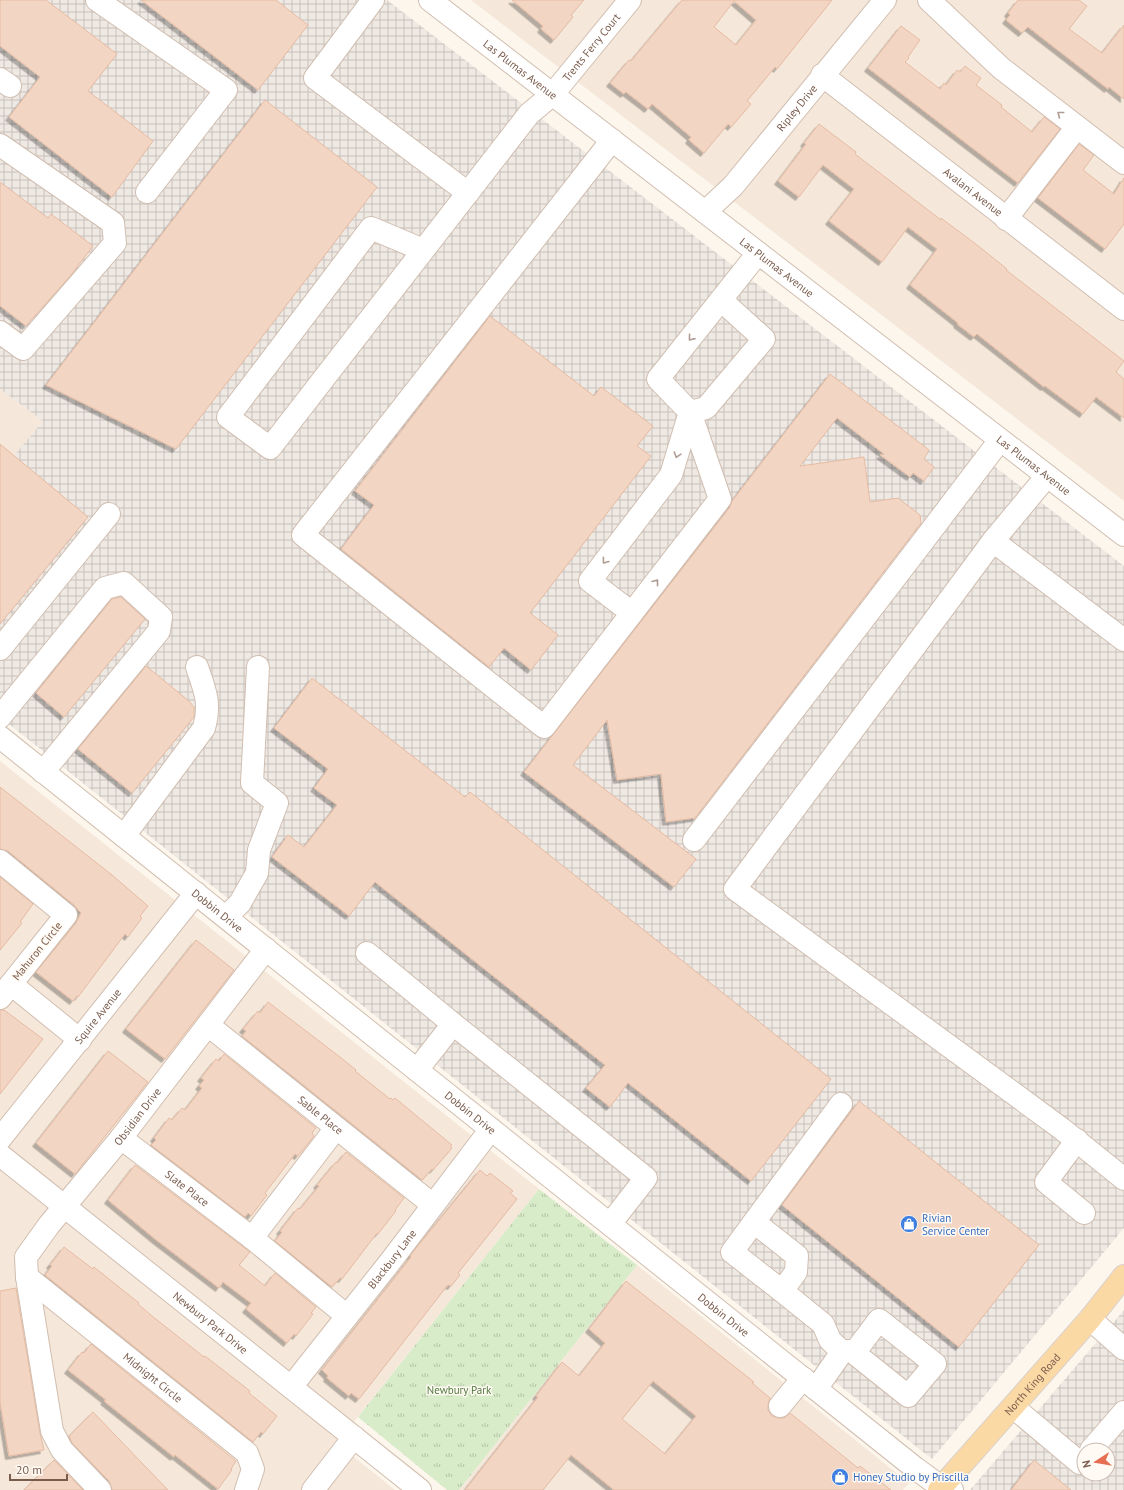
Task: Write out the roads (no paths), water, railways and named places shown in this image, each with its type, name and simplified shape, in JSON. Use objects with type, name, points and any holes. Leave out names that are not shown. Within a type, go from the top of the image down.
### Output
[{"type":"main road","name":"North King Road","points":[[944,1489],[1090,1319],[1124,1276]]},
{"type":"street","points":[[97,0],[226,90],[147,192]]},
{"type":"street","points":[[373,0],[315,78],[468,193]]},
{"type":"street","name":"Las Plumas Avenue","points":[[430,0],[1124,535]]},
{"type":"street","name":"Trents Ferry Court","points":[[424,250],[372,228],[228,417],[270,448],[424,250],[529,114],[553,94],[630,0]]},
{"type":"street","name":"Ripley Drive","points":[[705,212],[733,186],[822,75],[885,0]]},
{"type":"street","points":[[929,0],[1001,68],[1124,163]]},
{"type":"street","name":"Avalani Avenue","points":[[822,75],[1124,310]]},
{"type":"street","points":[[1006,219],[1077,127]]},
{"type":"street","points":[[612,140],[303,535],[544,727],[720,499],[690,412],[658,379],[758,253]]},
{"type":"street","points":[[0,145],[113,223],[115,243],[23,349],[0,332]]},
{"type":"street","points":[[690,412],[706,408],[764,339],[718,304]]},
{"type":"street","points":[[632,613],[590,581],[671,474],[690,412]]},
{"type":"street","points":[[694,840],[799,701],[950,508],[1000,440]]},
{"type":"street","points":[[1047,476],[993,541],[734,889],[1077,1140],[1124,1179]]},
{"type":"street","points":[[0,649],[109,514]]},
{"type":"street","points":[[993,541],[1124,640]]},
{"type":"street","points":[[0,717],[105,588],[124,583],[161,617],[159,631],[43,772]]},
{"type":"street","points":[[124,836],[204,728],[208,714],[208,701],[197,667]]},
{"type":"street","points":[[226,917],[240,904],[257,873],[259,850],[277,803],[252,784],[258,667]]},
{"type":"street","name":"Dobbin Drive","points":[[0,737],[809,1383],[944,1489]]},
{"type":"street","name":"Mahuron Circle","points":[[0,861],[66,915],[5,991]]},
{"type":"street","name":"Squire Avenue","points":[[0,1139],[196,894]]},
{"type":"street","name":"Obsidian Drive","points":[[65,1207],[121,1138],[266,949]]},
{"type":"street","points":[[367,953],[453,1024],[646,1178],[610,1224]]},
{"type":"street","points":[[5,991],[80,1040]]},
{"type":"street","points":[[417,1070],[453,1024]]},
{"type":"street","name":"Sable Place","points":[[208,1025],[433,1205]]},
{"type":"street","points":[[780,1406],[848,1352],[830,1340],[823,1324],[732,1252],[841,1104]]},
{"type":"street","points":[[252,1238],[336,1128]]},
{"type":"street","name":"Blackbury Lane","points":[[291,1387],[390,1262],[491,1129]]},
{"type":"street","name":"Slate Place","points":[[121,1138],[252,1238],[347,1316]]},
{"type":"street","points":[[1077,1140],[1046,1182],[1084,1213]]},
{"type":"street","name":"Newbury Park Drive","points":[[0,1155],[420,1490]]},
{"type":"street","points":[[65,1207],[49,1225],[26,1258],[27,1277],[52,1431],[62,1450],[100,1490]]},
{"type":"street","points":[[754,1222],[797,1256],[796,1272],[782,1291]]},
{"type":"street","name":"Midnight Circle","points":[[27,1277],[247,1453],[253,1469],[246,1490]]},
{"type":"street","points":[[1090,1319],[1124,1349]]},
{"type":"street","points":[[1013,1407],[1076,1460]]},
{"type":"street","points":[[1098,1442],[1124,1412]]},
{"type":"street","points":[[313,1490],[354,1437]]},
{"type":"place","name":"Rivian Service Center","points":[[909,1224]]},
{"type":"place","name":"Honey Studio by Priscilla","points":[[840,1477]]},
{"type":"park label","name":"Newbury Park","points":[[459,1390]]}]
